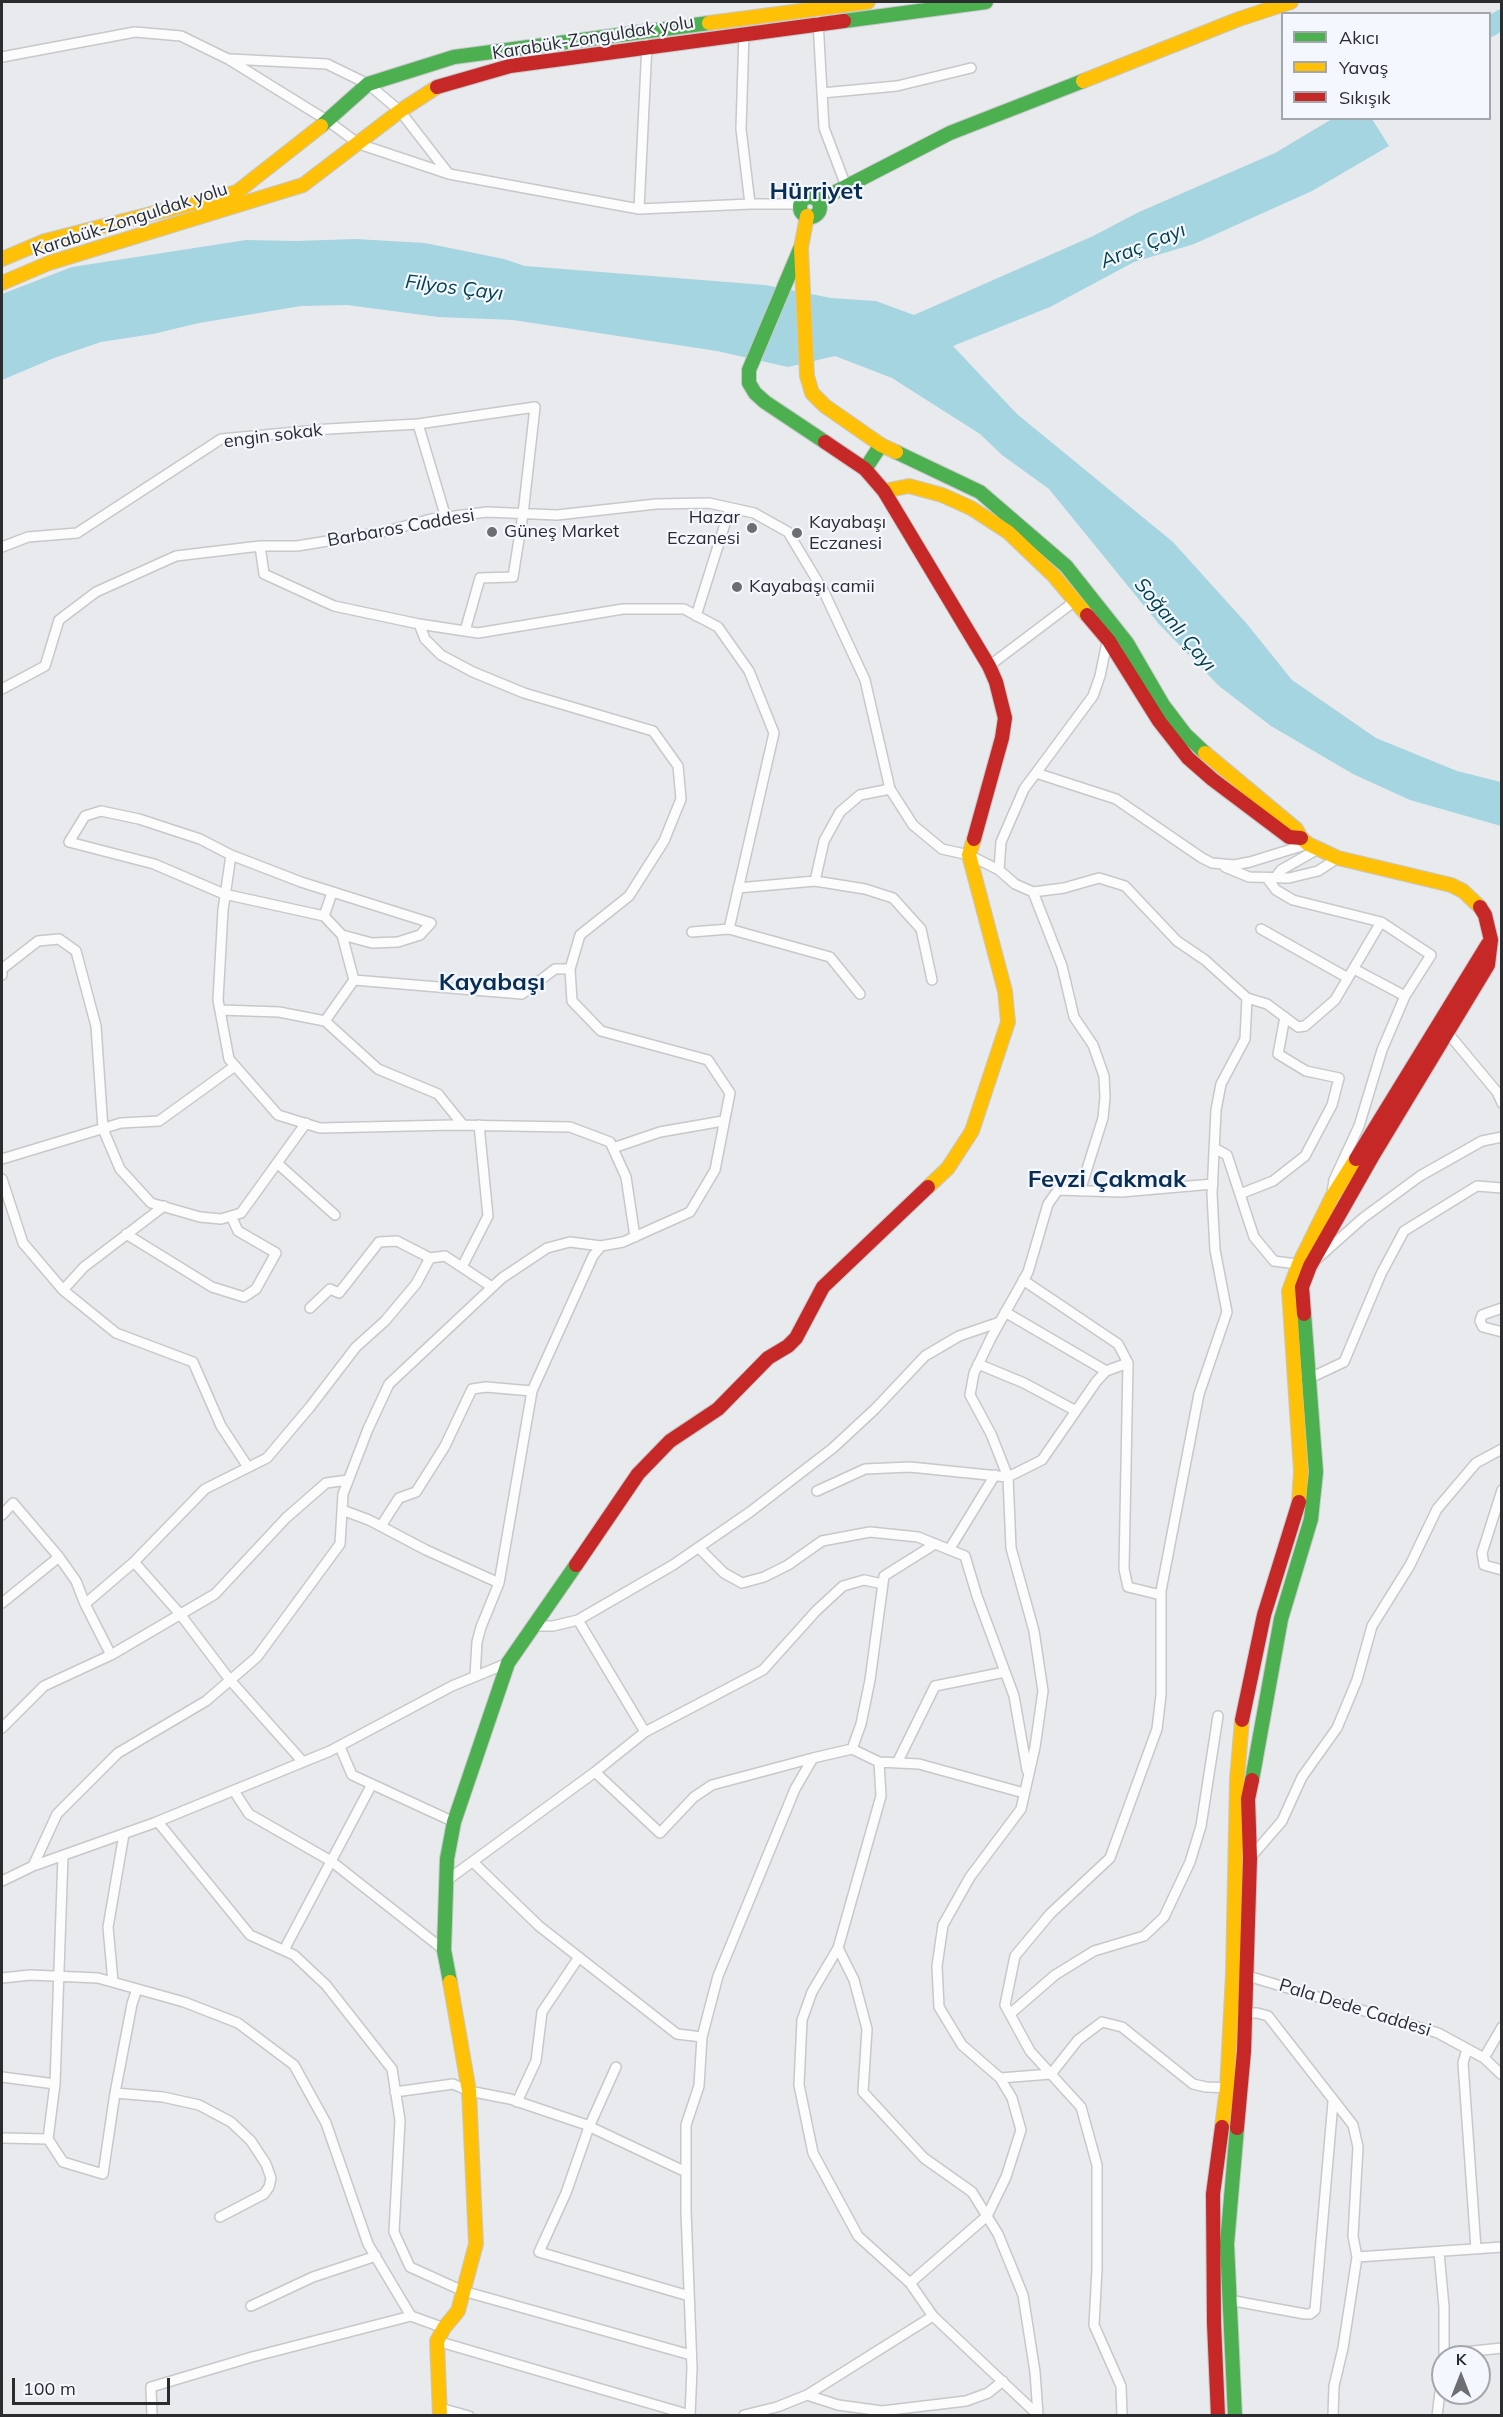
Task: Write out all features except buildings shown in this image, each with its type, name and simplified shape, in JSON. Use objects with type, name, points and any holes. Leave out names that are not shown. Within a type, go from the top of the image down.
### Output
[{"type":"main road","name":"Karabük-Zonguldak yolu","points":[[2,283],[49,263],[303,185],[400,111],[441,85],[510,66],[745,18],[868,2]]},
{"type":"main road","name":"Karabük-Zonguldak yolu","points":[[2,259],[45,242],[237,192],[327,121],[368,84],[454,57],[647,39],[744,34],[986,2]]},
{"type":"main road","points":[[804,210],[812,216],[819,210],[818,201],[950,134],[1233,21],[1291,2]]},
{"type":"main road","points":[[804,210],[801,248],[802,279],[807,376],[812,393],[825,406],[881,445],[980,492],[1066,566],[1113,636],[1159,721],[1188,758],[1212,779],[1289,837],[1338,858],[1451,885],[1463,891],[1479,904],[1496,941],[1488,965],[1289,1291],[1301,1471],[1300,1498],[1262,1627],[1242,1720],[1237,1779],[1240,1974]]},
{"type":"main road","points":[[440,2412],[437,2341],[458,2311],[476,2244],[469,2091],[444,1950],[447,1859],[454,1822],[508,1663],[638,1473],[670,1442],[718,1408],[768,1358],[788,1346],[796,1338],[823,1287],[831,1278],[948,1168],[967,1140],[1004,1038],[1008,1009],[969,855],[1002,738],[1005,718],[1002,700],[989,666],[884,490],[865,469],[765,402],[755,393],[749,382],[749,370],[786,277],[801,248]]},
{"type":"main road","points":[[865,469],[881,445]]},
{"type":"main road","points":[[909,486],[919,463]]},
{"type":"main road","points":[[884,490],[909,486],[958,501],[996,523],[1054,576],[1075,601],[1113,636]]},
{"type":"main road","points":[[1235,2415],[1227,2244],[1240,1974],[1250,1858],[1248,1799],[1281,1619],[1311,1519],[1316,1472],[1311,1378],[1302,1287],[1304,1265],[1332,1197],[1496,941]]},
{"type":"main road","points":[[1218,2415],[1214,2323],[1213,2194],[1234,2088]]},
{"type":"street","points":[[874,2],[875,17]]},
{"type":"street","points":[[816,8],[824,128],[846,186]]},
{"type":"street","points":[[745,18],[741,129],[750,204]]},
{"type":"street","points":[[2,57],[135,32],[182,36],[228,59],[327,121],[359,144],[449,174],[639,209],[750,204],[804,210]]},
{"type":"street","points":[[639,209],[647,39]]},
{"type":"street","points":[[228,59],[327,64],[368,84],[400,111],[449,174]]},
{"type":"street","points":[[822,93],[897,86],[971,68]]},
{"type":"street","name":"engin sokak","points":[[2,547],[28,537],[77,533],[221,439],[327,429],[418,424],[535,407],[524,514]]},
{"type":"street","points":[[418,424],[446,518]]},
{"type":"street","name":"Barbaros Caddesi","points":[[2,689],[45,666],[60,620],[96,592],[176,556],[260,546],[297,546],[487,512],[557,515],[656,504],[709,503],[754,513],[788,532],[824,592],[865,680],[890,789],[914,825],[942,849],[969,855],[999,870],[1015,884],[1033,892]]},
{"type":"street","points":[[696,616],[730,508]]},
{"type":"street","points":[[465,631],[480,578],[513,577],[524,514]]},
{"type":"street","points":[[260,546],[264,574],[334,606],[419,624],[478,633],[623,609],[684,609],[718,627],[749,671],[774,733],[729,929]]},
{"type":"street","points":[[989,666],[1075,601]]},
{"type":"street","points":[[33,1866],[57,1814],[118,1754],[206,1701],[257,1657],[340,1544],[342,1494],[389,1384],[502,1278],[547,1248],[570,1242],[601,1246],[623,1242],[690,1212],[715,1170],[730,1094],[708,1060],[601,1031],[572,1001],[570,969],[580,935],[629,896],[664,841],[681,799],[678,766],[653,731],[524,693],[473,672],[441,655],[425,639],[419,624]]},
{"type":"street","points":[[999,870],[1001,842],[1024,789],[1093,696],[1113,636]]},
{"type":"street","points":[[1036,773],[1116,799],[1202,858],[1240,875],[1289,879],[1309,874],[1338,858]]},
{"type":"street","points":[[815,881],[824,840],[840,812],[860,795],[890,789]]},
{"type":"street","points":[[342,935],[372,943],[398,942],[420,935],[431,923],[332,893],[231,855],[200,839],[139,819],[101,811],[85,816],[69,842],[154,864],[224,894],[324,916],[342,935],[354,980]]},
{"type":"street","points":[[1222,865],[1250,862],[1309,844]]},
{"type":"street","points":[[1271,878],[1309,844]]},
{"type":"street","points":[[231,855],[224,894],[218,1000],[229,1059],[278,1115],[320,1128],[463,1125],[570,1127],[610,1142],[626,1177],[635,1237]]},
{"type":"street","points":[[1271,878],[1276,890],[1293,900],[1381,921],[1431,955],[1405,996],[1382,1050],[1359,1126],[1334,1180],[1332,1197]]},
{"type":"street","points":[[1080,1191],[1103,1118],[1104,1076],[1093,1045],[1074,1017],[1064,972],[1033,892],[1064,888],[1098,879],[1125,886],[1177,941],[1205,960],[1247,998],[1267,1004],[1298,1027],[1305,1026],[1335,1000],[1381,921]]},
{"type":"street","points":[[738,888],[815,881],[865,890],[893,898],[921,929],[932,980]]},
{"type":"street","points":[[324,916],[332,893]]},
{"type":"street","points":[[692,933],[729,929],[830,957],[860,994]]},
{"type":"street","points":[[1261,929],[1348,978]]},
{"type":"street","points":[[2,975],[2,969],[38,941],[58,939],[76,951],[96,1026],[103,1129],[120,1169],[151,1203],[200,1217],[221,1219],[241,1213],[306,1123]]},
{"type":"street","points":[[354,980],[522,994],[555,969],[570,969]]},
{"type":"street","points":[[1354,969],[1405,996]]},
{"type":"street","points":[[325,1021],[354,980]]},
{"type":"street","points":[[1122,2415],[1121,2386],[1094,2325],[1097,2165],[1081,2107],[1030,2051],[1005,2005],[1016,1956],[1050,1914],[1110,1858],[1157,1729],[1161,1695],[1161,1595],[1199,1394],[1227,1312],[1215,1250],[1214,1148],[1218,1094],[1221,1083],[1245,1040],[1247,998]]},
{"type":"street","points":[[220,1010],[279,1012],[325,1021],[378,1069],[438,1094],[463,1125]]},
{"type":"street","points":[[1240,1194],[1273,1181],[1305,1156],[1332,1106],[1338,1078],[1306,1071],[1278,1054],[1285,1017]]},
{"type":"street","points":[[1447,1032],[1497,1092],[1502,1103]]},
{"type":"street","points":[[2,1159],[121,1123],[159,1121],[235,1066]]},
{"type":"street","points":[[613,1148],[660,1132],[723,1122]]},
{"type":"street","points":[[462,1267],[488,1216],[479,1125]]},
{"type":"street","points":[[1214,1148],[1227,1155],[1254,1238],[1274,1261],[1304,1265],[1420,1176],[1482,1141],[1502,1137]]},
{"type":"street","points":[[277,1163],[335,1215]]},
{"type":"street","points":[[2,1179],[23,1243],[63,1290],[116,1333],[193,1362],[221,1426],[248,1467]]},
{"type":"street","points":[[910,2283],[987,2216],[1006,2177],[1021,2130],[1012,2098],[1000,2078],[962,2045],[939,2007],[937,1966],[944,1925],[970,1877],[1021,1809],[1035,1747],[1043,1690],[1034,1631],[1011,1548],[1008,1477],[991,1434],[970,1395],[978,1364],[1028,1272],[1048,1203],[1058,1190],[1121,1192],[1213,1184]]},
{"type":"street","points":[[1311,1378],[1344,1362],[1381,1274],[1404,1231],[1477,1186],[1502,1188]]},
{"type":"street","points":[[63,1290],[84,1267],[164,1206]]},
{"type":"street","points":[[126,1234],[212,1287],[244,1297],[256,1289],[276,1253],[238,1230],[231,1216]]},
{"type":"street","points":[[310,1308],[330,1289],[339,1293],[379,1242],[397,1241],[429,1258],[444,1256],[492,1287]]},
{"type":"street","points":[[475,1676],[477,1642],[499,1583],[532,1391],[593,1256],[601,1246]]},
{"type":"street","points":[[85,1604],[135,1562],[205,1489],[267,1458],[356,1347],[385,1322],[416,1284],[429,1258]]},
{"type":"street","points":[[1023,1280],[1118,1344],[1128,1363],[1124,1569],[1128,1587],[1161,1595]]},
{"type":"street","points":[[1502,1308],[1482,1315],[1480,1322],[1483,1327],[1502,1332]]},
{"type":"street","points":[[1005,1312],[1106,1371]]},
{"type":"street","points":[[534,1626],[554,1626],[578,1620],[673,1565],[750,1512],[833,1448],[875,1409],[925,1356],[959,1336],[1000,1322]]},
{"type":"street","points":[[817,1491],[865,1469],[910,1467],[1008,1477],[1042,1460],[1106,1371],[1128,1363]]},
{"type":"street","points":[[978,1364],[1024,1383],[1076,1411]]},
{"type":"street","points":[[381,1526],[399,1498],[416,1492],[445,1446],[472,1389],[486,1387],[532,1391]]},
{"type":"street","points":[[1250,1858],[1282,1821],[1302,1777],[1337,1728],[1357,1680],[1372,1626],[1410,1565],[1437,1509],[1476,1463],[1501,1450]]},
{"type":"street","points":[[949,1550],[995,1475]]},
{"type":"street","points":[[2,1728],[44,1686],[111,1655],[215,1594],[286,1518],[326,1483],[348,1480]]},
{"type":"street","points":[[1502,1490],[1482,1553],[1484,1565],[1502,1570]]},
{"type":"street","points":[[2,1515],[13,1503],[59,1557],[76,1581],[111,1655]]},
{"type":"street","points":[[342,1510],[381,1526],[426,1550],[499,1583]]},
{"type":"street","points":[[699,1548],[724,1573],[742,1583],[764,1577],[789,1565],[822,1541],[870,1532],[918,1538],[965,1556],[977,1596],[1014,1696],[1028,1776]]},
{"type":"street","points":[[852,1749],[861,1724],[870,1680],[884,1576],[935,1544]]},
{"type":"street","points":[[2,1603],[59,1557]]},
{"type":"street","points":[[135,1562],[180,1614],[230,1680],[303,1762]]},
{"type":"street","points":[[446,1881],[595,1772],[645,1732],[763,1670],[816,1611],[843,1586],[864,1580],[883,1584]]},
{"type":"street","points":[[578,1620],[645,1732]]},
{"type":"street","points":[[2,1881],[33,1866],[158,1822],[340,1747],[425,1700],[508,1663]]},
{"type":"street","points":[[897,1763],[935,1686],[1005,1672]]},
{"type":"street","points":[[1010,2014],[1055,1975],[1094,1951],[1144,1936],[1164,1917],[1190,1863],[1201,1826],[1218,1716]]},
{"type":"street","points":[[340,1747],[352,1775],[454,1822]]},
{"type":"street","points":[[595,1772],[660,1833],[694,1797],[712,1785],[852,1749],[879,1762],[919,1764],[1024,1793]]},
{"type":"street","points":[[437,2341],[690,2415],[691,2355],[686,2125],[699,2086],[702,2037],[718,1976],[795,1789],[813,1758]]},
{"type":"street","points":[[879,1762],[881,1796],[838,1948],[812,1992],[802,2020],[799,2085],[813,2153],[858,2236],[910,2283],[933,2316],[1039,2415]]},
{"type":"street","points":[[284,1950],[372,1784]]},
{"type":"street","points":[[234,1791],[249,1814],[331,1861],[444,1950]]},
{"type":"street","points":[[158,1822],[250,1935],[294,1955],[326,1985],[392,2068],[399,2120],[394,2232],[410,2267],[464,2291],[691,2355]]},
{"type":"street","points":[[113,1982],[108,1927],[124,1834]]},
{"type":"street","points":[[63,1856],[55,2084],[48,2139],[63,2162],[103,2174],[115,2093],[137,1989]]},
{"type":"street","points":[[473,1862],[539,1926],[677,2034],[702,2037]]},
{"type":"street","points":[[838,1948],[854,1980],[867,2029],[863,2092],[924,2158],[972,2192],[998,2234],[1023,2295],[1039,2415]]},
{"type":"street","points":[[517,2102],[536,2061],[542,2012],[579,1957]]},
{"type":"street","name":"Pala Dede Caddesi","points":[[1240,1974],[1438,2033],[1484,2058],[1502,2075]]},
{"type":"street","points":[[2,1978],[30,1975],[98,1978],[184,2002],[238,2023],[294,2065],[326,2123],[368,2244],[411,2316]]},
{"type":"street","points":[[1238,2013],[1257,2013],[1268,2016],[1353,2125],[1358,2147],[1353,2236],[1357,2257],[1343,2348],[1334,2386],[1333,2415]]},
{"type":"street","points":[[1000,2078],[1051,2074],[1078,2040],[1102,2022],[1122,2026],[1193,2084],[1234,2088]]},
{"type":"street","points":[[1484,2058],[1502,2027]]},
{"type":"street","points":[[1467,2049],[1463,2063],[1476,2249]]},
{"type":"street","points":[[616,2067],[589,2127],[566,2193],[539,2253],[689,2296]]},
{"type":"street","points":[[2,2078],[55,2084]]},
{"type":"street","points":[[395,2092],[453,2084],[469,2091],[517,2102],[589,2127],[686,2172]]},
{"type":"street","points":[[115,2093],[173,2098],[199,2105],[231,2122],[251,2141],[266,2164],[271,2178],[269,2187],[264,2194],[220,2217]]},
{"type":"street","points":[[1229,2300],[1305,2314],[1310,2314],[1315,2310],[1333,2102]]},
{"type":"street","points":[[2,2138],[48,2139]]},
{"type":"street","points":[[1357,2257],[1502,2247]]},
{"type":"street","points":[[1439,2252],[1445,2345]]},
{"type":"street","points":[[251,2306],[313,2277],[376,2256]]},
{"type":"street","points":[[152,2415],[151,2387],[252,2357],[411,2316],[444,2328]]},
{"type":"street","points":[[744,2415],[777,2407],[807,2396],[933,2316]]},
{"type":"street","points":[[807,2396],[838,2405],[882,2411],[966,2401],[988,2393],[1003,2381]]},
{"type":"street","points":[[440,2412],[469,2415]]},
{"type":"water","points":[[1330,120],[1373,120],[1389,146],[1312,191],[1194,244],[1134,262],[1050,307],[953,346],[1017,414],[1173,542],[1247,624],[1292,680],[1376,738],[1457,771],[1501,782],[1501,826],[1410,800],[1353,774],[1271,726],[1219,686],[1158,623],[1049,489],[1002,455],[980,434],[892,378],[835,356],[788,367],[717,351],[513,320],[438,317],[347,305],[301,306],[101,342],[54,358],[2,380],[2,294],[72,267],[246,240],[355,239],[425,243],[504,259],[525,266],[765,285],[831,298],[876,301],[914,315],[1093,236],[1139,212],[1275,153]]},
{"type":"waterway","name":"Araç Çayı","points":[[1491,26],[1502,19]]},
{"type":"traffic: fast","points":[[844,21],[986,2]]},
{"type":"traffic: fast","points":[[321,126],[368,84],[454,57],[709,23]]},
{"type":"traffic: fast","points":[[818,201],[950,133],[1083,81]]},
{"type":"traffic: fast","points":[[810,197],[817,200],[820,207],[817,214],[810,217],[803,214],[800,207],[803,200],[810,197]]},
{"type":"traffic: fast","points":[[800,249],[749,370],[749,383],[755,393],[765,402],[825,442]]},
{"type":"traffic: fast","points":[[865,469],[881,445]]},
{"type":"traffic: fast","points":[[896,452],[980,492],[1066,566],[1127,643],[1163,705],[1185,734],[1205,753]]},
{"type":"traffic: fast","points":[[1252,1780],[1281,1619],[1311,1519],[1316,1472],[1304,1314]]},
{"type":"traffic: fast","points":[[450,1982],[444,1950],[447,1859],[454,1822],[508,1663],[576,1565]]},
{"type":"traffic: fast","points":[[1235,2416],[1227,2244],[1237,2128]]},
{"type":"traffic: slow","points":[[709,23],[868,2]]},
{"type":"traffic: slow","points":[[1083,81],[1239,19],[1291,2]]},
{"type":"traffic: slow","points":[[2,283],[49,263],[303,185],[400,111],[437,87]]},
{"type":"traffic: slow","points":[[2,259],[45,241],[237,192],[321,126]]},
{"type":"traffic: slow","points":[[807,216],[801,248],[807,376],[812,393],[825,406],[881,445],[896,452]]},
{"type":"traffic: slow","points":[[884,491],[909,486],[942,495],[971,508],[1008,532],[1054,576],[1087,615]]},
{"type":"traffic: slow","points":[[1205,753],[1296,829],[1308,844],[1338,858],[1451,885],[1463,891],[1480,907]]},
{"type":"traffic: slow","points":[[928,1187],[948,1168],[972,1131],[1008,1022],[1005,991],[969,855],[974,839]]},
{"type":"traffic: slow","points":[[1299,1502],[1301,1471],[1289,1291],[1299,1264],[1332,1197],[1356,1159]]},
{"type":"traffic: slow","points":[[1222,2127],[1227,2088],[1233,1974],[1237,1779],[1242,1720]]},
{"type":"traffic: slow","points":[[440,2416],[437,2341],[458,2311],[476,2244],[469,2091],[450,1982]]},
{"type":"traffic: jam","points":[[437,87],[510,66],[844,21]]},
{"type":"traffic: jam","points":[[825,442],[865,469],[884,491],[989,666],[996,682],[1005,718],[1002,738],[974,839]]},
{"type":"traffic: jam","points":[[1087,615],[1109,641],[1159,721],[1188,758],[1289,837],[1301,838]]},
{"type":"traffic: jam","points":[[1304,1314],[1302,1287],[1310,1266],[1372,1157],[1488,965],[1491,940],[1485,915],[1480,907]]},
{"type":"traffic: jam","points":[[1356,1159],[1488,944]]},
{"type":"traffic: jam","points":[[576,1565],[638,1474],[670,1441],[718,1409],[768,1358],[788,1346],[796,1338],[823,1287],[928,1187]]},
{"type":"traffic: jam","points":[[1242,1720],[1264,1615],[1299,1502]]},
{"type":"traffic: jam","points":[[1237,2128],[1244,2051],[1250,1858],[1248,1799],[1252,1780]]},
{"type":"traffic: jam","points":[[1218,2416],[1214,2323],[1213,2194],[1222,2127]]},
{"type":"place","name":"Hazar Eczanesi","points":[[752,528]]},
{"type":"place","name":"Güneş Market","points":[[492,532]]},
{"type":"place","name":"Kayabaşı Eczanesi","points":[[797,533]]},
{"type":"place","name":"Kayabaşı camii","points":[[737,587]]},
{"type":"district","name":"Hürriyet","points":[[816,192]]},
{"type":"district","name":"Kayabaşı","points":[[492,983]]},
{"type":"district","name":"Fevzi Çakmak","points":[[1107,1180]]},
{"type":"water label","name":"Filyos Çayı","points":[[454,288]]},
{"type":"water label","name":"Soğanlı Çayı","points":[[1175,625]]}]
